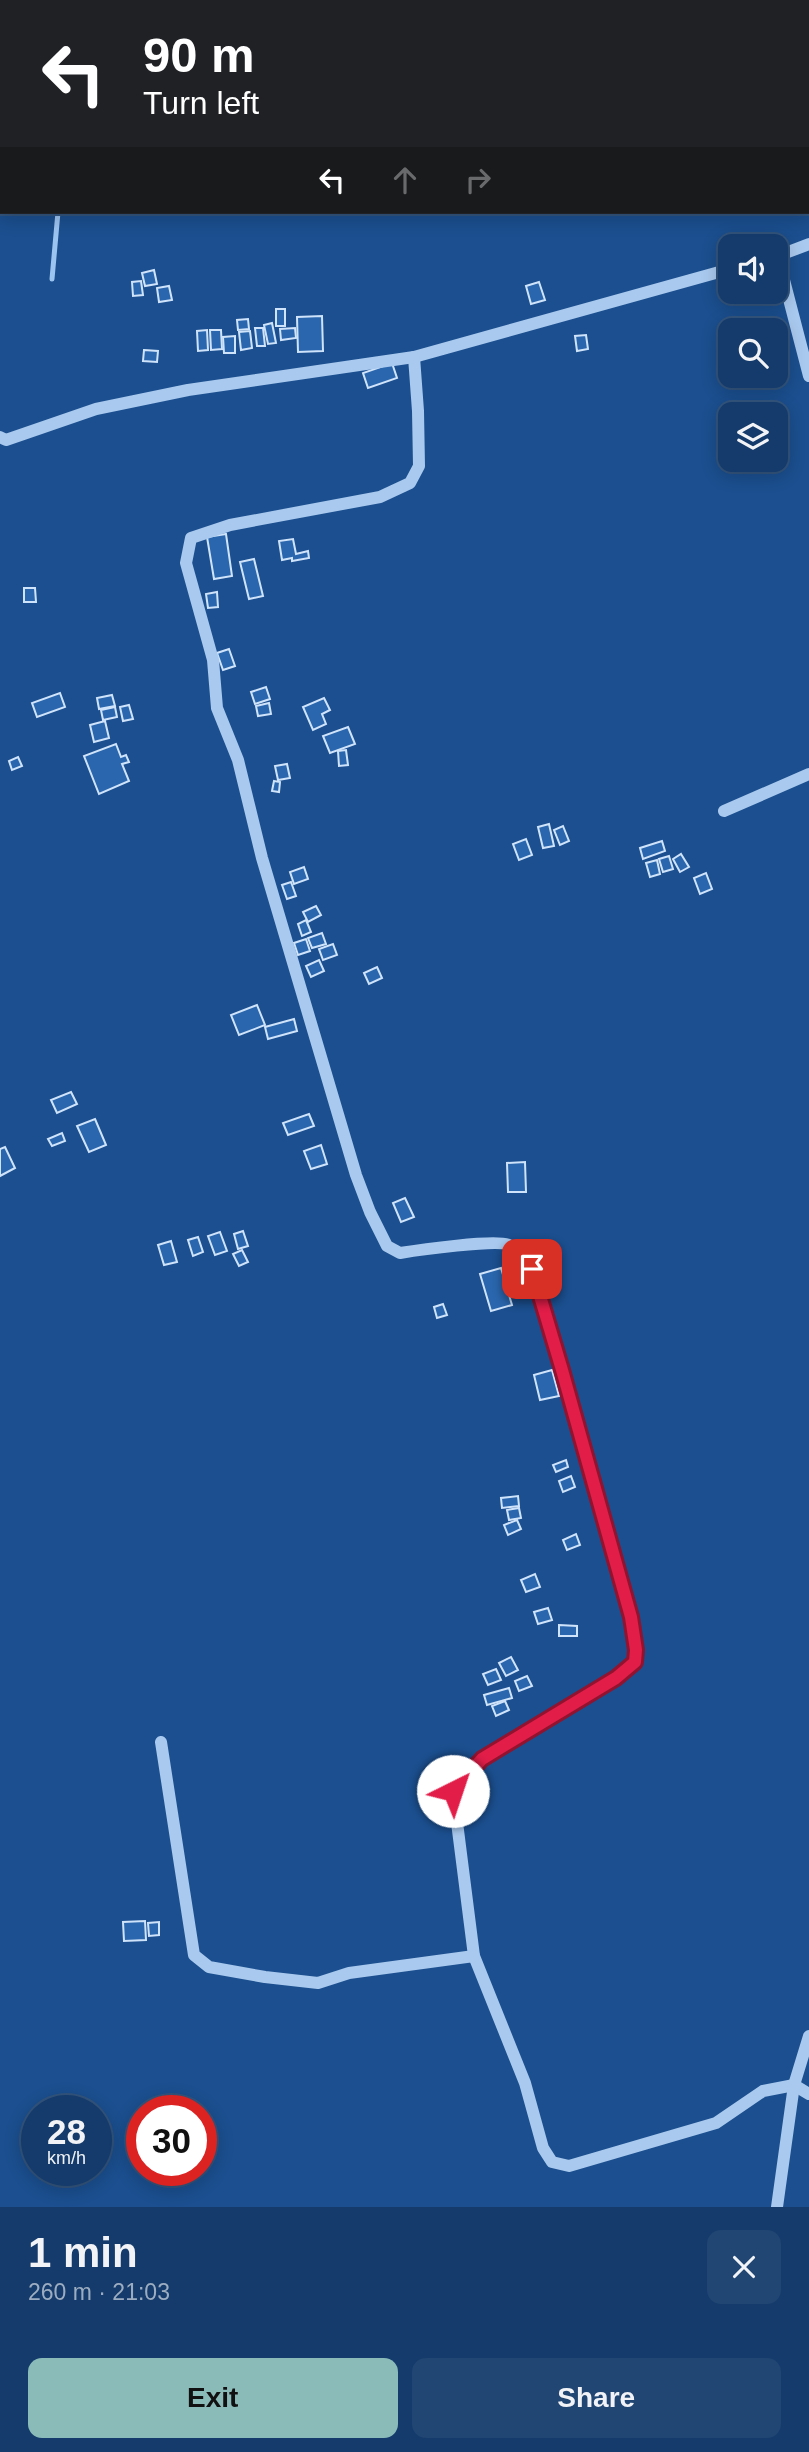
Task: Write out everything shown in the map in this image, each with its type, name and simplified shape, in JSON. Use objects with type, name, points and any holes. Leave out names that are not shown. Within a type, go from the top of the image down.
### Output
[{"type":"street","points":[[788,253],[809,244]]},
{"type":"street","points":[[0,437],[6,440],[96,409],[188,390],[414,357],[718,273]]},
{"type":"street","points":[[788,298],[809,376]]},
{"type":"street","points":[[414,357],[419,466],[410,483],[380,497],[230,525],[191,538],[186,563],[213,660],[216,708],[238,760],[286,941],[356,1175],[370,1212],[387,1246],[400,1253],[488,1242],[508,1244],[532,1269],[631,1617],[636,1650],[635,1662],[627,1670],[482,1759],[453,1791],[474,1956],[525,2083],[543,2148],[552,2162],[569,2166],[716,2123],[763,2091],[794,2085],[809,2094]]},
{"type":"street","points":[[723,811],[809,774]]},
{"type":"street","points":[[160,1742],[194,1955],[209,1967],[317,1983],[349,1973],[474,1956]]},
{"type":"street","points":[[777,2207],[794,2085],[809,2036]]},
{"type":"building","points":[[154,270],[157,284],[145,286],[142,273]]},
{"type":"building","points":[[141,281],[143,295],[133,296],[132,282]]},
{"type":"building","points":[[539,282],[545,300],[531,304],[526,286]]},
{"type":"building","points":[[169,286],[172,300],[159,302],[157,288]]},
{"type":"building","points":[[276,309],[285,309],[285,326],[276,326]]},
{"type":"building","points":[[322,316],[323,351],[298,352],[297,317]]},
{"type":"building","points":[[248,319],[249,329],[238,330],[237,320]]},
{"type":"building","points":[[272,323],[276,343],[268,344],[264,325]]},
{"type":"building","points":[[255,328],[263,328],[265,346],[257,346]]},
{"type":"building","points":[[295,328],[296,338],[281,340],[280,329]]},
{"type":"building","points":[[207,330],[208,350],[198,351],[197,331]]},
{"type":"building","points":[[210,330],[221,330],[222,349],[211,350]]},
{"type":"building","points":[[250,331],[252,348],[241,350],[239,332]]},
{"type":"building","points":[[586,335],[588,349],[577,351],[575,336]]},
{"type":"building","points":[[235,336],[235,353],[224,353],[223,337]]},
{"type":"building","points":[[144,350],[158,351],[157,362],[143,361]]},
{"type":"building","points":[[392,363],[397,378],[368,388],[363,373]]},
{"type":"building","points":[[226,534],[232,576],[214,579],[207,537]]},
{"type":"building","points":[[293,539],[296,554],[308,551],[309,558],[282,560],[279,541]]},
{"type":"building","points":[[254,559],[263,596],[249,599],[240,562]]},
{"type":"building","points":[[24,588],[35,588],[36,602],[24,602]]},
{"type":"building","points":[[217,592],[218,607],[208,608],[206,594]]},
{"type":"building","points":[[229,649],[235,666],[223,670],[217,653]]},
{"type":"building","points":[[266,687],[270,699],[255,704],[251,692]]},
{"type":"building","points":[[60,693],[65,707],[37,717],[32,703]]},
{"type":"building","points":[[112,695],[115,706],[99,709],[97,698]]},
{"type":"building","points":[[324,698],[330,710],[322,714],[326,724],[313,730],[303,707]]},
{"type":"building","points":[[269,703],[271,714],[258,716],[256,706]]},
{"type":"building","points":[[129,705],[133,719],[123,721],[120,707]]},
{"type":"building","points":[[115,707],[117,717],[103,720],[101,710]]},
{"type":"building","points":[[105,721],[109,738],[94,742],[90,725]]},
{"type":"building","points":[[348,727],[355,744],[330,753],[323,736]]},
{"type":"building","points":[[116,744],[121,757],[126,755],[129,762],[122,764],[129,781],[99,794],[84,756]]},
{"type":"building","points":[[346,750],[348,765],[339,766],[338,751]]},
{"type":"building","points":[[18,757],[22,766],[12,770],[9,761]]},
{"type":"building","points":[[287,764],[290,778],[278,780],[275,766]]},
{"type":"building","points":[[274,781],[280,782],[279,792],[272,791]]},
{"type":"building","points":[[549,824],[554,846],[543,848],[538,827]]},
{"type":"building","points":[[563,826],[569,841],[560,845],[554,830]]},
{"type":"building","points":[[526,839],[532,855],[519,860],[513,844]]},
{"type":"building","points":[[662,841],[665,851],[643,859],[640,848]]},
{"type":"building","points":[[681,854],[689,867],[680,872],[673,859]]},
{"type":"building","points":[[669,856],[673,869],[663,872],[659,859]]},
{"type":"building","points":[[657,860],[660,874],[650,877],[646,863]]},
{"type":"building","points":[[304,867],[308,879],[294,884],[290,872]]},
{"type":"building","points":[[706,873],[712,889],[700,894],[694,878]]},
{"type":"building","points":[[291,882],[296,896],[287,899],[282,885]]},
{"type":"building","points":[[316,906],[321,915],[308,922],[303,912]]},
{"type":"building","points":[[306,920],[311,932],[302,936],[298,924]]},
{"type":"building","points":[[322,933],[326,944],[312,948],[308,938]]},
{"type":"building","points":[[306,939],[310,951],[298,955],[294,943]]},
{"type":"building","points":[[333,944],[337,955],[323,960],[319,949]]},
{"type":"building","points":[[319,960],[324,971],[311,977],[306,966]]},
{"type":"building","points":[[377,967],[382,978],[369,984],[364,973]]},
{"type":"building","points":[[257,1005],[265,1025],[239,1035],[231,1015]]},
{"type":"building","points":[[294,1019],[297,1031],[268,1039],[265,1027]]},
{"type":"building","points":[[71,1092],[77,1104],[57,1113],[51,1100]]},
{"type":"building","points":[[309,1114],[314,1126],[288,1135],[283,1123]]},
{"type":"building","points":[[95,1119],[106,1145],[89,1152],[77,1126]]},
{"type":"building","points":[[62,1133],[65,1141],[52,1146],[48,1139]]},
{"type":"building","points":[[321,1145],[327,1164],[311,1169],[304,1151]]},
{"type":"building","points":[[5,1147],[15,1168],[0,1176],[0,1149]]},
{"type":"building","points":[[525,1162],[526,1192],[508,1192],[507,1163]]},
{"type":"building","points":[[405,1198],[414,1217],[401,1222],[393,1203]]},
{"type":"building","points":[[243,1231],[248,1246],[238,1249],[234,1234]]},
{"type":"building","points":[[220,1232],[227,1251],[215,1255],[208,1236]]},
{"type":"building","points":[[198,1237],[203,1252],[193,1256],[188,1240]]},
{"type":"building","points":[[171,1241],[177,1262],[164,1265],[158,1245]]},
{"type":"building","points":[[242,1250],[248,1262],[239,1266],[233,1254]]},
{"type":"building","points":[[501,1268],[512,1305],[491,1311],[480,1274]]},
{"type":"building","points":[[443,1304],[447,1315],[437,1318],[434,1307]]},
{"type":"building","points":[[552,1370],[559,1396],[540,1400],[534,1375]]},
{"type":"building","points":[[566,1460],[568,1467],[556,1472],[553,1465]]},
{"type":"building","points":[[571,1476],[575,1487],[563,1492],[559,1481]]},
{"type":"building","points":[[518,1496],[519,1506],[502,1508],[501,1498]]},
{"type":"building","points":[[519,1508],[521,1518],[509,1520],[507,1510]]},
{"type":"building","points":[[517,1520],[521,1529],[508,1535],[504,1525]]},
{"type":"building","points":[[576,1534],[580,1545],[567,1550],[563,1540]]},
{"type":"building","points":[[535,1574],[540,1587],[526,1592],[521,1580]]},
{"type":"building","points":[[548,1608],[552,1620],[538,1624],[534,1612]]},
{"type":"building","points":[[559,1625],[577,1626],[577,1636],[559,1636]]},
{"type":"building","points":[[511,1657],[518,1670],[506,1676],[499,1663]]},
{"type":"building","points":[[496,1669],[501,1680],[488,1685],[483,1674]]},
{"type":"building","points":[[527,1676],[532,1686],[519,1691],[515,1681]]},
{"type":"building","points":[[509,1688],[512,1698],[487,1705],[484,1695]]},
{"type":"building","points":[[505,1701],[509,1710],[496,1716],[492,1706]]},
{"type":"building","points":[[145,1921],[146,1940],[124,1941],[123,1922]]},
{"type":"building","points":[[159,1922],[159,1935],[149,1936],[148,1923]]},
{"type":"waterway","points":[[52,279],[58,214]]},
{"type":"route","points":[[453,1791],[482,1759],[616,1678],[635,1662],[631,1617],[532,1269]]}]
